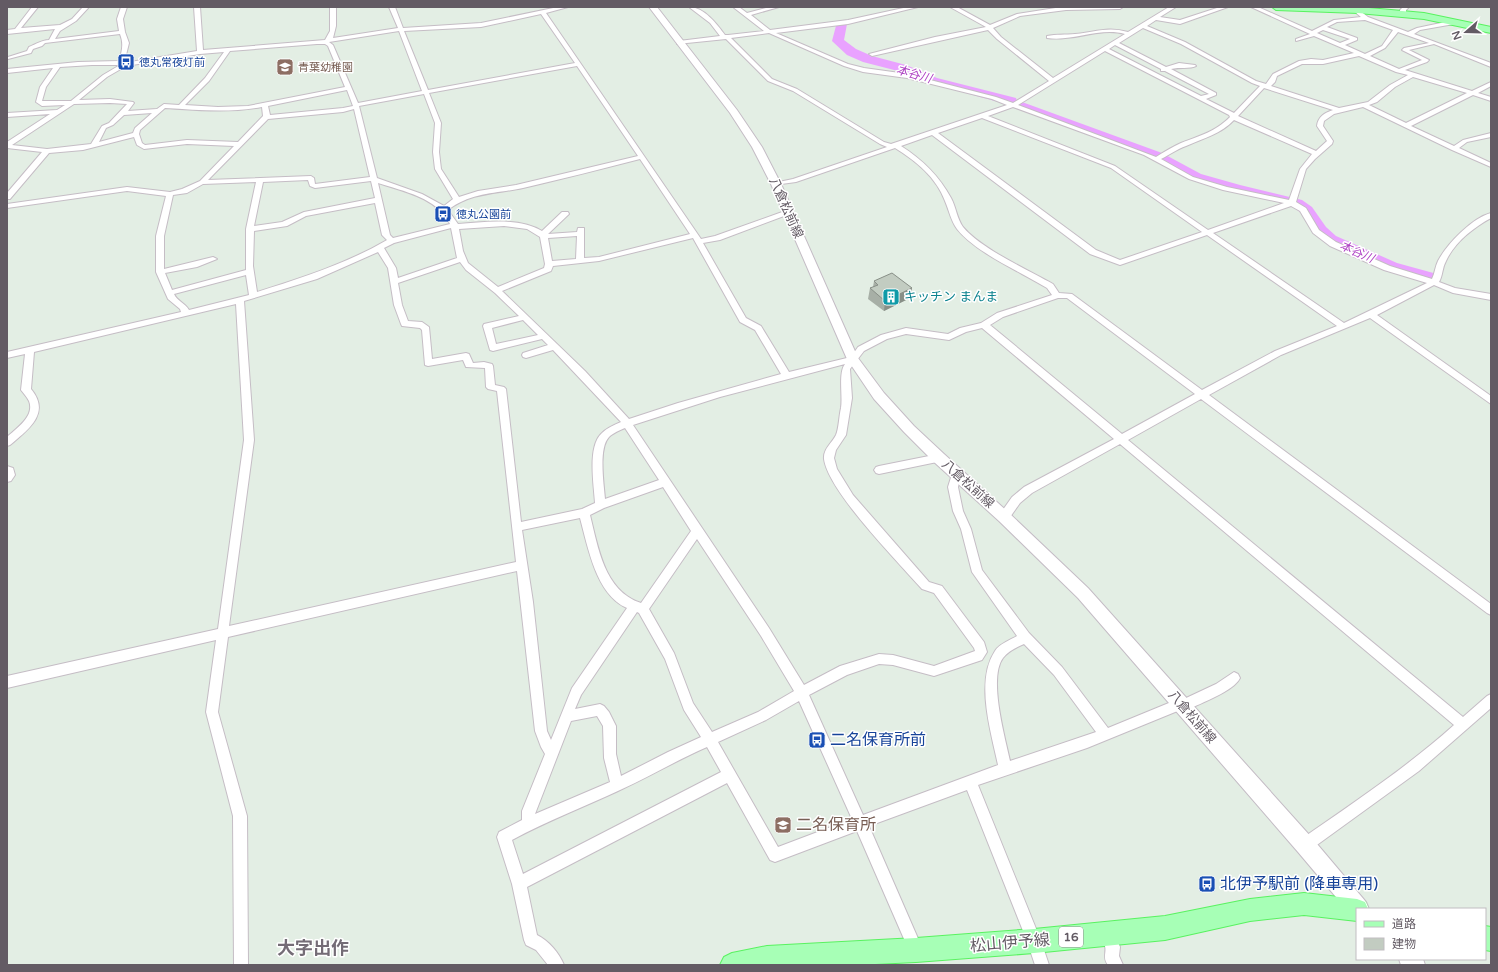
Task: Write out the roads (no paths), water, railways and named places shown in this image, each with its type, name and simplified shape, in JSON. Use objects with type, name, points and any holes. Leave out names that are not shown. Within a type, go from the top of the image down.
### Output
[{"type":"main road","name":"八倉松前線","points":[[653,7],[746,129],[757,147],[776,184],[840,332],[853,359],[870,384],[893,412],[939,458],[1004,517],[1083,593],[1305,845],[1357,908]]},
{"type":"main road","points":[[1276,7],[1404,10],[1491,30]]},
{"type":"main road","name":"松山伊予線","points":[[732,965],[767,962],[919,958],[1034,941],[1165,928],[1250,910],[1304,904],[1356,909]]},
{"type":"street","points":[[17,30],[35,7]]},
{"type":"street","points":[[52,40],[54,35],[62,27],[72,21],[86,7]]},
{"type":"street","points":[[7,145],[72,103],[105,76],[123,64],[126,43],[122,32],[120,19],[124,7]]},
{"type":"street","points":[[197,7],[200,52]]},
{"type":"street","points":[[333,7],[334,22],[328,41],[356,106],[386,235],[391,242]]},
{"type":"street","points":[[392,7],[438,123],[436,152],[438,169],[457,199]]},
{"type":"street","points":[[7,71],[80,64],[123,64],[200,52],[328,41],[366,33],[481,25],[565,7]]},
{"type":"street","points":[[692,7],[712,22],[770,80],[796,90],[882,143],[892,146],[915,158],[931,173],[948,199],[960,228],[982,247],[1050,286],[1057,296]]},
{"type":"street","points":[[736,7],[768,31],[854,67],[907,76],[994,98],[1157,159],[1183,174],[1204,182],[1226,189],[1292,203],[1303,210],[1316,231],[1333,244],[1387,268],[1434,282],[1457,291],[1491,297]]},
{"type":"street","points":[[746,15],[776,7]]},
{"type":"street","points":[[679,43],[853,21],[915,7]]},
{"type":"street","points":[[953,7],[989,26],[999,38],[1053,81]]},
{"type":"street","points":[[872,54],[935,39],[983,30],[989,26],[1016,16],[1034,12],[1066,8],[1120,7]]},
{"type":"street","points":[[776,184],[794,181],[932,132],[1014,105],[1143,26],[1171,7]]},
{"type":"street","points":[[1155,18],[1180,22],[1225,7]]},
{"type":"street","points":[[1254,7],[1398,71],[1491,99]]},
{"type":"street","points":[[1355,9],[1366,18],[1491,65]]},
{"type":"street","points":[[543,12],[697,239],[743,320],[758,328],[786,375]]},
{"type":"street","points":[[1298,40],[1336,21],[1366,18]]},
{"type":"street","points":[[1277,23],[1283,21]]},
{"type":"street","points":[[1408,34],[1419,30],[1452,23],[1453,21]]},
{"type":"street","points":[[1143,26],[1183,43],[1254,82],[1338,110]]},
{"type":"street","points":[[7,32],[62,27]]},
{"type":"street","points":[[1324,28],[1355,39],[1341,45]]},
{"type":"street","points":[[1049,37],[1080,35],[1099,30],[1111,29],[1129,34]]},
{"type":"street","points":[[1157,159],[1182,145],[1218,132],[1264,86],[1272,82],[1275,75],[1301,62],[1323,62],[1362,55],[1383,48],[1388,44],[1396,30]]},
{"type":"street","points":[[7,65],[9,58],[29,52],[31,48],[40,45],[43,42],[122,32]]},
{"type":"street","points":[[1398,71],[1426,60],[1407,51],[1406,49],[1431,44],[1432,42]]},
{"type":"street","points":[[1115,43],[1214,94],[1201,98]]},
{"type":"street","points":[[182,106],[199,91],[220,63],[228,49]]},
{"type":"street","points":[[1105,49],[1234,116],[1316,153]]},
{"type":"street","points":[[7,206],[127,189],[170,194],[184,192],[202,182],[266,117],[343,110],[426,92],[577,64]]},
{"type":"street","points":[[1154,74],[1179,65],[1193,66]]},
{"type":"street","points":[[57,67],[43,87],[39,102],[46,104],[110,101],[131,103],[111,124],[104,127],[93,146]]},
{"type":"street","points":[[1292,203],[1302,168],[1316,153],[1329,144],[1330,141],[1320,124],[1327,115],[1338,110],[1371,103],[1387,89],[1411,76]]},
{"type":"street","points":[[1405,126],[1491,84]]},
{"type":"street","points":[[238,144],[187,142],[144,147],[139,144],[136,134],[137,129],[164,106],[218,109],[265,106],[349,88]]},
{"type":"street","points":[[1364,105],[1405,126],[1491,165]]},
{"type":"street","points":[[265,106],[267,114],[266,117]]},
{"type":"street","points":[[123,113],[158,111]]},
{"type":"street","points":[[7,115],[58,112]]},
{"type":"street","points":[[982,116],[1113,167],[1344,327]]},
{"type":"street","points":[[932,132],[1093,252],[1120,263],[1292,203]]},
{"type":"street","points":[[7,145],[48,151],[93,146],[136,134]]},
{"type":"street","points":[[1454,149],[1465,141],[1491,135]]},
{"type":"street","points":[[7,197],[48,151]]},
{"type":"street","points":[[444,209],[457,199],[482,192],[518,188],[535,182],[642,157]]},
{"type":"street","points":[[202,182],[311,178],[312,185],[315,186],[374,179],[434,203],[444,209],[455,226],[458,248],[462,259],[471,270],[497,290],[525,317],[627,423],[765,632],[802,693],[861,823],[919,958]]},
{"type":"street","points":[[253,296],[250,271],[250,229],[260,179]]},
{"type":"street","points":[[170,194],[160,236],[160,272],[172,299],[183,307],[186,313]]},
{"type":"street","points":[[250,229],[284,224],[304,214],[378,200]]},
{"type":"street","points":[[549,264],[599,260],[697,239],[717,238],[788,213]]},
{"type":"street","points":[[497,290],[548,269],[549,264],[543,236],[551,225],[558,222],[566,214]]},
{"type":"street","points":[[1004,517],[1016,500],[1028,490],[1121,438],[1278,353],[1344,327],[1434,282],[1438,278],[1441,262],[1446,254],[1478,222],[1491,215]]},
{"type":"street","points":[[7,355],[240,300],[314,277],[391,242],[455,226],[486,224],[516,225],[533,229],[543,236],[581,232],[580,261]]},
{"type":"street","points":[[380,248],[392,268],[398,305],[405,324],[422,325],[426,329],[428,363],[466,356],[469,365],[489,366],[491,387],[501,389],[540,730],[545,743],[552,752]]},
{"type":"street","points":[[160,272],[194,265],[213,259]]},
{"type":"street","points":[[394,282],[462,259]]},
{"type":"street","points":[[170,293],[250,271]]},
{"type":"street","points":[[981,652],[980,646],[938,589],[926,586],[849,498],[832,469],[829,458],[831,449],[841,435],[847,398],[846,369],[861,349],[870,343],[898,332],[906,331],[949,337],[963,330],[984,325],[1000,315],[1063,295],[1069,296],[1491,610]]},
{"type":"street","points":[[240,300],[248,440],[212,712],[240,816],[242,860],[241,965]]},
{"type":"street","points":[[1370,314],[1491,401]]},
{"type":"street","points":[[525,317],[487,326],[493,348],[544,336]]},
{"type":"street","points":[[984,325],[1462,724]]},
{"type":"street","points":[[526,355],[554,347]]},
{"type":"street","points":[[7,442],[27,425],[34,412],[35,403],[32,395],[26,390],[30,350]]},
{"type":"street","points":[[600,505],[598,466],[599,448],[604,434],[645,416],[786,375],[853,359]]},
{"type":"street","points":[[879,470],[939,458]]},
{"type":"street","points":[[7,470],[10,471],[10,475],[7,478]]},
{"type":"street","points":[[956,474],[954,488],[958,511],[966,529],[977,572],[1025,636],[1058,671],[1105,734]]},
{"type":"street","points":[[516,527],[584,513],[600,505],[665,482]]},
{"type":"street","points":[[584,513],[608,586],[624,602],[638,608],[670,657],[688,706],[730,774],[775,855],[1182,705],[1220,688],[1234,678]]},
{"type":"street","points":[[528,824],[529,811],[576,692],[697,531]]},
{"type":"street","points":[[7,682],[522,566]]},
{"type":"street","points":[[1005,770],[991,688],[994,666],[1000,654],[1025,636]]},
{"type":"street","points":[[981,652],[1000,654]]},
{"type":"street","points":[[557,965],[541,945],[531,940],[519,884],[504,837],[528,824],[617,785],[672,756],[762,716],[837,673],[879,659],[893,660],[934,671],[978,656],[981,652]]},
{"type":"street","points":[[1305,845],[1388,787],[1430,754],[1462,724],[1491,700]]},
{"type":"street","points":[[568,715],[576,715],[600,710],[606,717],[610,725],[609,753],[617,785]]},
{"type":"street","points":[[519,884],[730,774]]},
{"type":"street","points":[[970,782],[1034,941],[1042,965]]},
{"type":"street","points":[[1105,933],[1113,947],[1111,957],[1116,965]]},
{"type":"waterway","name":"本谷川","points":[[841,24],[838,41],[844,47],[859,56],[876,62],[902,68],[922,77],[1011,101]]},
{"type":"waterway","name":"本谷川","points":[[1022,106],[1157,156]]},
{"type":"waterway","name":"本谷川","points":[[1164,159],[1196,177],[1237,189],[1288,200]]},
{"type":"waterway","name":"本谷川","points":[[1297,203],[1307,210],[1320,230],[1330,239],[1391,267],[1431,278]]},
{"type":"place","name":"徳丸常夜灯前","points":[[126,62]]},
{"type":"place","name":"青葉幼稚園","points":[[285,67]]},
{"type":"place","name":"徳丸公園前","points":[[443,214]]},
{"type":"place","name":"キッチン まんま","points":[[891,297]]},
{"type":"place","name":"二名保育所前","points":[[817,740]]},
{"type":"place","name":"二名保育所","points":[[783,825]]},
{"type":"place","name":"北伊予駅前 (降車専用)","points":[[1207,884]]},
{"type":"district","name":"大字出作","points":[[313,948]]}]
